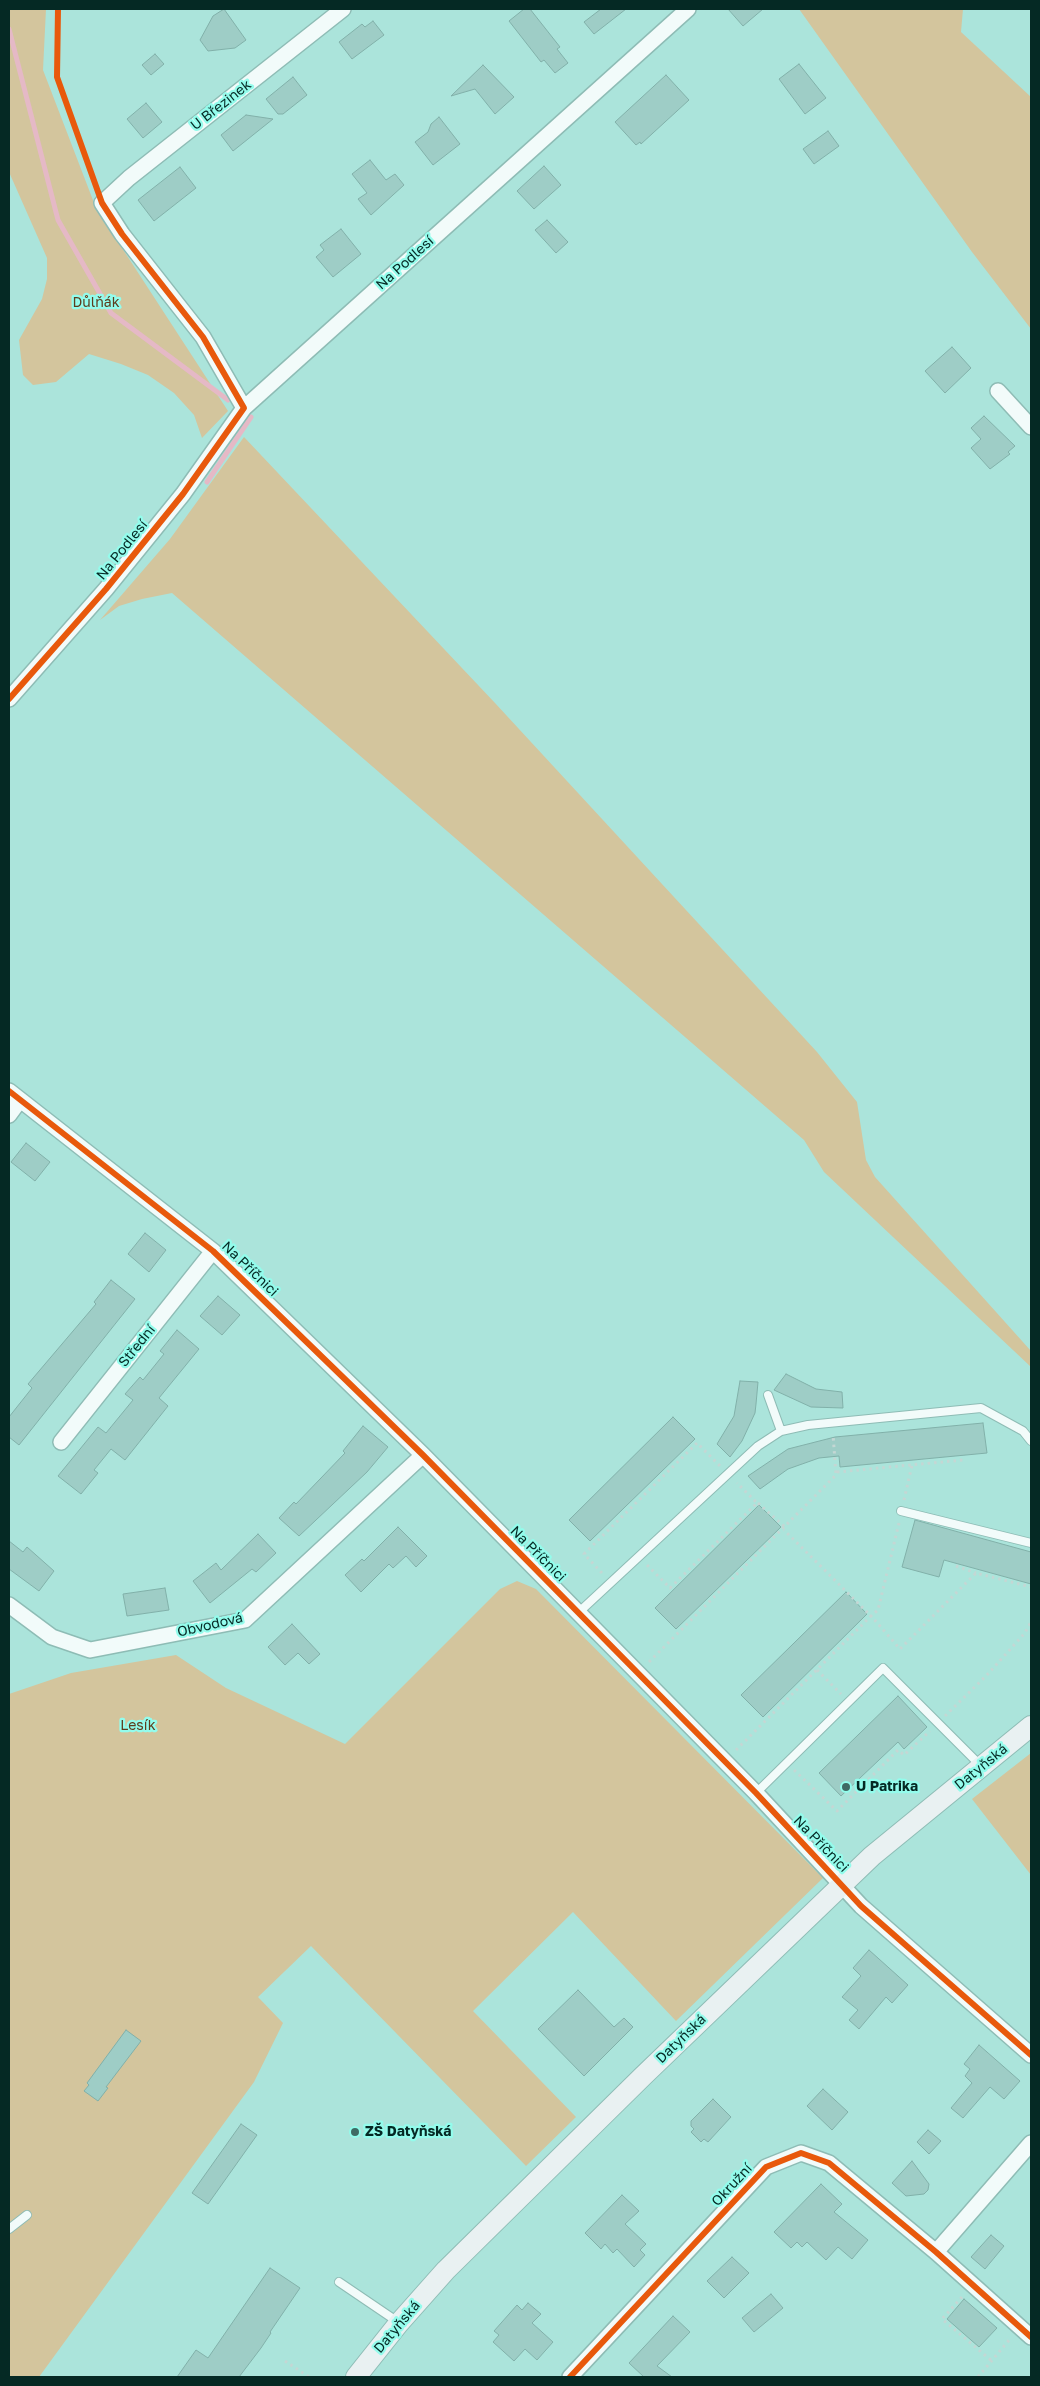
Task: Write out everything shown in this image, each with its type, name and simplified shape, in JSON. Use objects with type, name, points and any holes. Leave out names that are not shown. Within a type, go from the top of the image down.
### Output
[{"type":"main road","name":"Datyňská","points":[[356,2377],[400,2323],[460,2256],[842,1884],[1031,1726]]},
{"type":"street","name":"U Březinek","points":[[244,408],[203,337],[122,234],[102,203],[128,178],[343,9]]},
{"type":"street","name":"Na Podlesí","points":[[9,699],[106,589],[183,494],[244,408],[688,9]]},
{"type":"street","points":[[998,392],[1031,427]]},
{"type":"street","points":[[9,1115],[15,1096]]},
{"type":"street","name":"Na Příčnici","points":[[15,1096],[213,1251],[423,1456],[638,1673],[756,1793],[861,1906],[1031,2055]]},
{"type":"street","name":"Střední","points":[[61,1442],[213,1251]]},
{"type":"street","name":"Obvodová","points":[[9,1605],[52,1637],[90,1650],[245,1620],[423,1456]]},
{"type":"street","points":[[936,2252],[1031,2143]]},
{"type":"street","name":"Okružní","points":[[570,2377],[766,2167],[801,2152],[829,2163],[936,2252],[1026,2332]]},
{"type":"lane","points":[[768,1394],[781,1432]]},
{"type":"lane","points":[[578,1613],[758,1446],[781,1432],[808,1425],[832,1422],[981,1408],[1023,1432],[1031,1441]]},
{"type":"lane","points":[[902,1511],[1031,1543]]},
{"type":"lane","points":[[756,1793],[883,1668],[981,1766]]},
{"type":"lane","points":[[9,2229],[27,2215]]},
{"type":"lane","points":[[339,2282],[400,2323]]},
{"type":"path","points":[[638,1673],[785,1529],[836,1475],[832,1422]]},
{"type":"path","points":[[612,1582],[584,1554],[697,1443],[871,1616],[900,1649],[976,1573]]},
{"type":"path","points":[[837,1472],[963,1460]]},
{"type":"path","points":[[724,1761],[878,1610],[912,1465]]},
{"type":"path","points":[[639,1557],[670,1588],[757,1503]]},
{"type":"path","points":[[956,1566],[1031,1587]]},
{"type":"path","points":[[786,1763],[837,1810],[898,1750],[904,1755],[939,1723],[986,1676],[1024,1634],[1031,1622]]},
{"type":"path","points":[[817,1670],[848,1702]]},
{"type":"path","points":[[973,2285],[942,2319],[992,2361]]},
{"type":"path","points":[[978,2377],[992,2361],[1026,2332]]},
{"type":"path","points":[[285,2360],[308,2377]]},
{"type":"green space","name":"Důlňák","points":[[9,9],[46,9],[43,70],[96,208],[228,411],[202,438],[194,415],[174,393],[148,375],[121,364],[89,354],[56,382],[33,385],[23,375],[19,340],[42,299],[47,279],[47,258],[9,172]]},
{"type":"green space","points":[[799,9],[963,9],[961,32],[1031,97],[1031,329],[972,252]]},
{"type":"green space","points":[[244,437],[495,703],[817,1052],[857,1102],[866,1160],[875,1177],[1031,1351],[1031,1367],[824,1172],[804,1140],[172,593],[119,606],[100,620],[170,539]]},
{"type":"green space","name":"Lesík","points":[[517,1581],[536,1589],[823,1878],[676,2021],[573,1912],[473,2011],[576,2117],[526,2166],[311,1946],[258,1997],[283,2023],[254,2082],[39,2377],[9,2377],[9,1694],[71,1673],[176,1655],[226,1688],[345,1744],[500,1589]]},
{"type":"green space","points":[[1031,1753],[1031,1875],[972,1799]]},
{"type":"building","points":[[224,9],[246,40],[235,48],[208,51],[200,40],[213,16]]},
{"type":"building","points":[[524,9],[530,9],[560,47],[557,49],[568,63],[555,73],[544,60],[541,62],[509,21]]},
{"type":"building","points":[[601,9],[626,9],[594,34],[584,22]]},
{"type":"building","points":[[728,9],[763,9],[743,26]]},
{"type":"building","points":[[373,21],[384,35],[352,59],[339,42],[362,24],[365,27]]},
{"type":"building","points":[[155,54],[164,64],[151,75],[142,65]]},
{"type":"building","points":[[799,64],[826,98],[805,114],[779,79]]},
{"type":"building","points":[[483,65],[514,97],[495,114],[475,89],[451,96]]},
{"type":"building","points":[[666,75],[689,100],[641,144],[640,142],[636,145],[615,122]]},
{"type":"building","points":[[293,77],[307,95],[283,114],[278,114],[266,99]]},
{"type":"building","points":[[146,103],[162,122],[143,138],[127,119]]},
{"type":"building","points":[[246,115],[273,119],[233,151],[221,135]]},
{"type":"building","points":[[439,117],[460,144],[433,165],[415,142],[428,132],[431,124]]},
{"type":"building","points":[[828,131],[839,146],[814,164],[803,149]]},
{"type":"building","points":[[370,160],[386,180],[395,174],[404,185],[371,215],[358,199],[367,193],[352,174]]},
{"type":"building","points":[[544,166],[561,185],[534,209],[517,191]]},
{"type":"building","points":[[180,167],[196,188],[154,221],[138,200]]},
{"type":"building","points":[[547,220],[568,242],[556,253],[535,230]]},
{"type":"building","points":[[341,229],[361,254],[333,277],[316,257],[324,250],[320,245]]},
{"type":"building","points":[[952,347],[971,368],[945,393],[925,371]]},
{"type":"building","points":[[984,416],[1015,446],[1008,452],[1010,454],[990,469],[971,448],[981,439],[971,428]]},
{"type":"building","points":[[26,1143],[50,1162],[35,1181],[11,1162]]},
{"type":"building","points":[[145,1233],[166,1250],[149,1272],[128,1254]]},
{"type":"building","points":[[111,1280],[135,1299],[19,1445],[9,1437],[9,1417],[32,1388],[28,1384],[96,1304],[94,1302]]},
{"type":"building","points":[[218,1296],[240,1315],[222,1335],[200,1316]]},
{"type":"building","points":[[177,1330],[199,1349],[159,1398],[168,1406],[125,1460],[111,1449],[94,1470],[98,1473],[81,1494],[58,1476],[98,1427],[106,1433],[133,1400],[125,1394],[140,1377],[143,1380],[164,1354],[160,1351]]},
{"type":"building","points":[[786,1374],[816,1389],[842,1392],[843,1408],[811,1407],[774,1390]]},
{"type":"building","points":[[740,1381],[758,1382],[755,1413],[742,1441],[730,1457],[717,1444],[734,1416]]},
{"type":"building","points":[[673,1417],[695,1439],[590,1541],[569,1520]]},
{"type":"building","points":[[983,1423],[987,1453],[840,1467],[839,1456],[819,1458],[788,1469],[760,1489],[748,1476],[788,1449],[835,1437]]},
{"type":"building","points":[[363,1426],[388,1447],[367,1472],[299,1536],[279,1518],[294,1502],[296,1504],[345,1453],[343,1451]]},
{"type":"building","points":[[759,1505],[781,1527],[676,1629],[655,1608]]},
{"type":"building","points":[[915,1520],[1031,1552],[1031,1584],[944,1560],[939,1577],[902,1567]]},
{"type":"building","points":[[398,1527],[427,1556],[416,1567],[406,1556],[393,1568],[389,1564],[361,1592],[345,1575],[362,1559],[364,1561]]},
{"type":"building","points":[[258,1534],[276,1553],[256,1572],[252,1569],[210,1603],[193,1581],[216,1563],[221,1570]]},
{"type":"building","points":[[9,1541],[23,1552],[27,1547],[54,1571],[39,1591],[9,1569]]},
{"type":"building","points":[[165,1588],[169,1610],[127,1616],[123,1594]]},
{"type":"building","points":[[846,1592],[867,1614],[763,1717],[741,1695]]},
{"type":"building","points":[[292,1624],[320,1654],[309,1664],[298,1653],[285,1665],[268,1647]]},
{"type":"building","points":[[898,1696],[927,1727],[904,1749],[898,1742],[841,1796],[819,1773]]},
{"type":"building","points":[[869,1950],[908,1985],[892,2003],[886,1997],[859,2029],[849,2020],[858,2010],[842,1997],[861,1976],[853,1968]]},
{"type":"building","points":[[578,1990],[614,2027],[624,2018],[633,2027],[584,2076],[538,2029]]},
{"type":"building","points":[[126,2030],[141,2041],[106,2087],[108,2088],[98,2101],[84,2091],[89,2085],[87,2083]]},
{"type":"building","points":[[979,2045],[1020,2081],[1004,2099],[990,2087],[963,2118],[951,2108],[972,2083],[965,2076],[970,2069],[964,2064]]},
{"type":"building","points":[[823,2089],[848,2112],[832,2130],[807,2106]]},
{"type":"building","points":[[713,2099],[731,2117],[708,2142],[704,2139],[701,2142],[691,2132],[694,2129],[691,2126],[691,2121]]},
{"type":"building","points":[[241,2124],[257,2135],[208,2204],[192,2193]]},
{"type":"building","points":[[928,2130],[941,2141],[929,2154],[917,2142]]},
{"type":"building","points":[[912,2161],[929,2184],[928,2190],[924,2194],[906,2196],[892,2183]]},
{"type":"building","points":[[821,2184],[842,2204],[834,2212],[868,2240],[852,2259],[838,2247],[826,2260],[807,2242],[802,2247],[797,2242],[791,2248],[774,2232]]},
{"type":"building","points":[[622,2195],[639,2211],[625,2224],[646,2244],[640,2250],[645,2255],[634,2267],[617,2249],[613,2253],[605,2244],[601,2249],[585,2233]]},
{"type":"building","points":[[991,2235],[1004,2246],[985,2269],[971,2257]]},
{"type":"building","points":[[732,2257],[749,2273],[724,2298],[707,2281]]},
{"type":"building","points":[[270,2268],[300,2288],[261,2348],[239,2377],[177,2377],[196,2350],[208,2358]]},
{"type":"building","points":[[771,2294],[783,2308],[754,2332],[742,2318]]},
{"type":"building","points":[[964,2299],[997,2328],[979,2347],[947,2319]]},
{"type":"building","points":[[528,2303],[541,2314],[532,2323],[553,2342],[537,2360],[525,2349],[514,2361],[493,2342],[499,2335],[494,2331],[517,2305],[522,2310]]},
{"type":"building","points":[[673,2316],[690,2332],[657,2366],[672,2377],[644,2377],[629,2363]]},
{"type":"waterway","points":[[9,29],[58,220],[111,313],[228,400]]},
{"type":"waterway","points":[[207,482],[251,417]]},
{"type":"cycle path","points":[[9,699],[106,589],[183,494],[244,408],[203,337],[122,234],[102,203],[57,77],[58,9]]},
{"type":"cycle path","points":[[9,1091],[213,1251],[423,1455],[756,1793],[861,1906],[1031,2055]]},
{"type":"cycle path","points":[[570,2377],[766,2167],[801,2153],[829,2163],[936,2252],[1031,2337]]},
{"type":"place","name":"U Patrika","points":[[846,1787]]},
{"type":"place","name":"ZŠ Datyňská","points":[[355,2132]]}]
